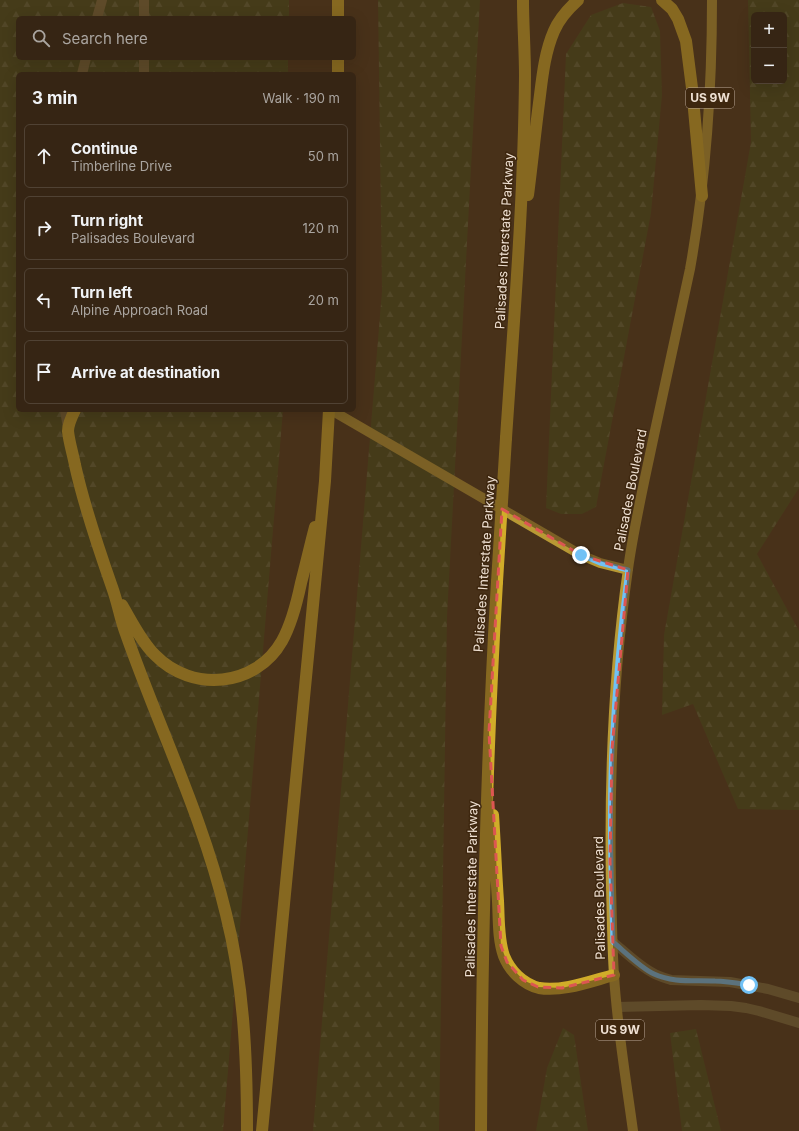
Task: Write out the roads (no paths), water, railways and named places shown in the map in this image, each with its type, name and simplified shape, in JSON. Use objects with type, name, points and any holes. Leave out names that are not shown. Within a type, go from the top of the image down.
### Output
[{"type":"highway","points":[[338,0],[338,16]]},
{"type":"highway","name":"Palisades Interstate Parkway","points":[[481,1131],[483,927],[489,732],[520,215],[524,112],[523,0]]},
{"type":"highway","points":[[515,293],[546,58],[556,27],[564,15],[578,0]]},
{"type":"highway","points":[[662,0],[672,9],[678,19],[686,41],[702,196]]},
{"type":"highway","points":[[338,60],[338,72]]},
{"type":"highway","points":[[74,412],[68,430],[92,528],[114,591],[125,632],[201,830],[214,868],[226,914],[235,954],[244,1028],[247,1131]]},
{"type":"highway","points":[[262,1131],[326,481],[330,412]]},
{"type":"highway","points":[[114,591],[142,639],[156,656],[167,665],[190,676],[203,679],[225,680],[246,674],[264,663],[270,657],[277,649],[287,632],[298,598],[326,481]]},
{"type":"highway","points":[[489,732],[500,934],[501,946],[507,962],[523,980],[530,985],[546,988],[562,988],[614,975]]},
{"type":"main road","name":"Palisades Boulevard","points":[[633,1131],[624,1070],[614,975],[610,861],[612,749],[619,647],[628,570],[638,507],[690,269],[702,196],[710,92],[712,0]]},
{"type":"main road","points":[[333,412],[581,555],[600,563],[628,570]]},
{"type":"street","points":[[98,16],[102,0]]},
{"type":"street","points":[[144,0],[144,16]]},
{"type":"street","points":[[82,72],[86,60]]},
{"type":"street","points":[[144,60],[144,72]]},
{"type":"street","points":[[65,412],[68,430]]},
{"type":"street","points":[[613,942],[644,968],[661,977],[671,980],[715,981],[742,984],[768,989],[799,998]]},
{"type":"street","points":[[617,1007],[700,1005],[731,1006],[759,1011],[799,1024]]}]
